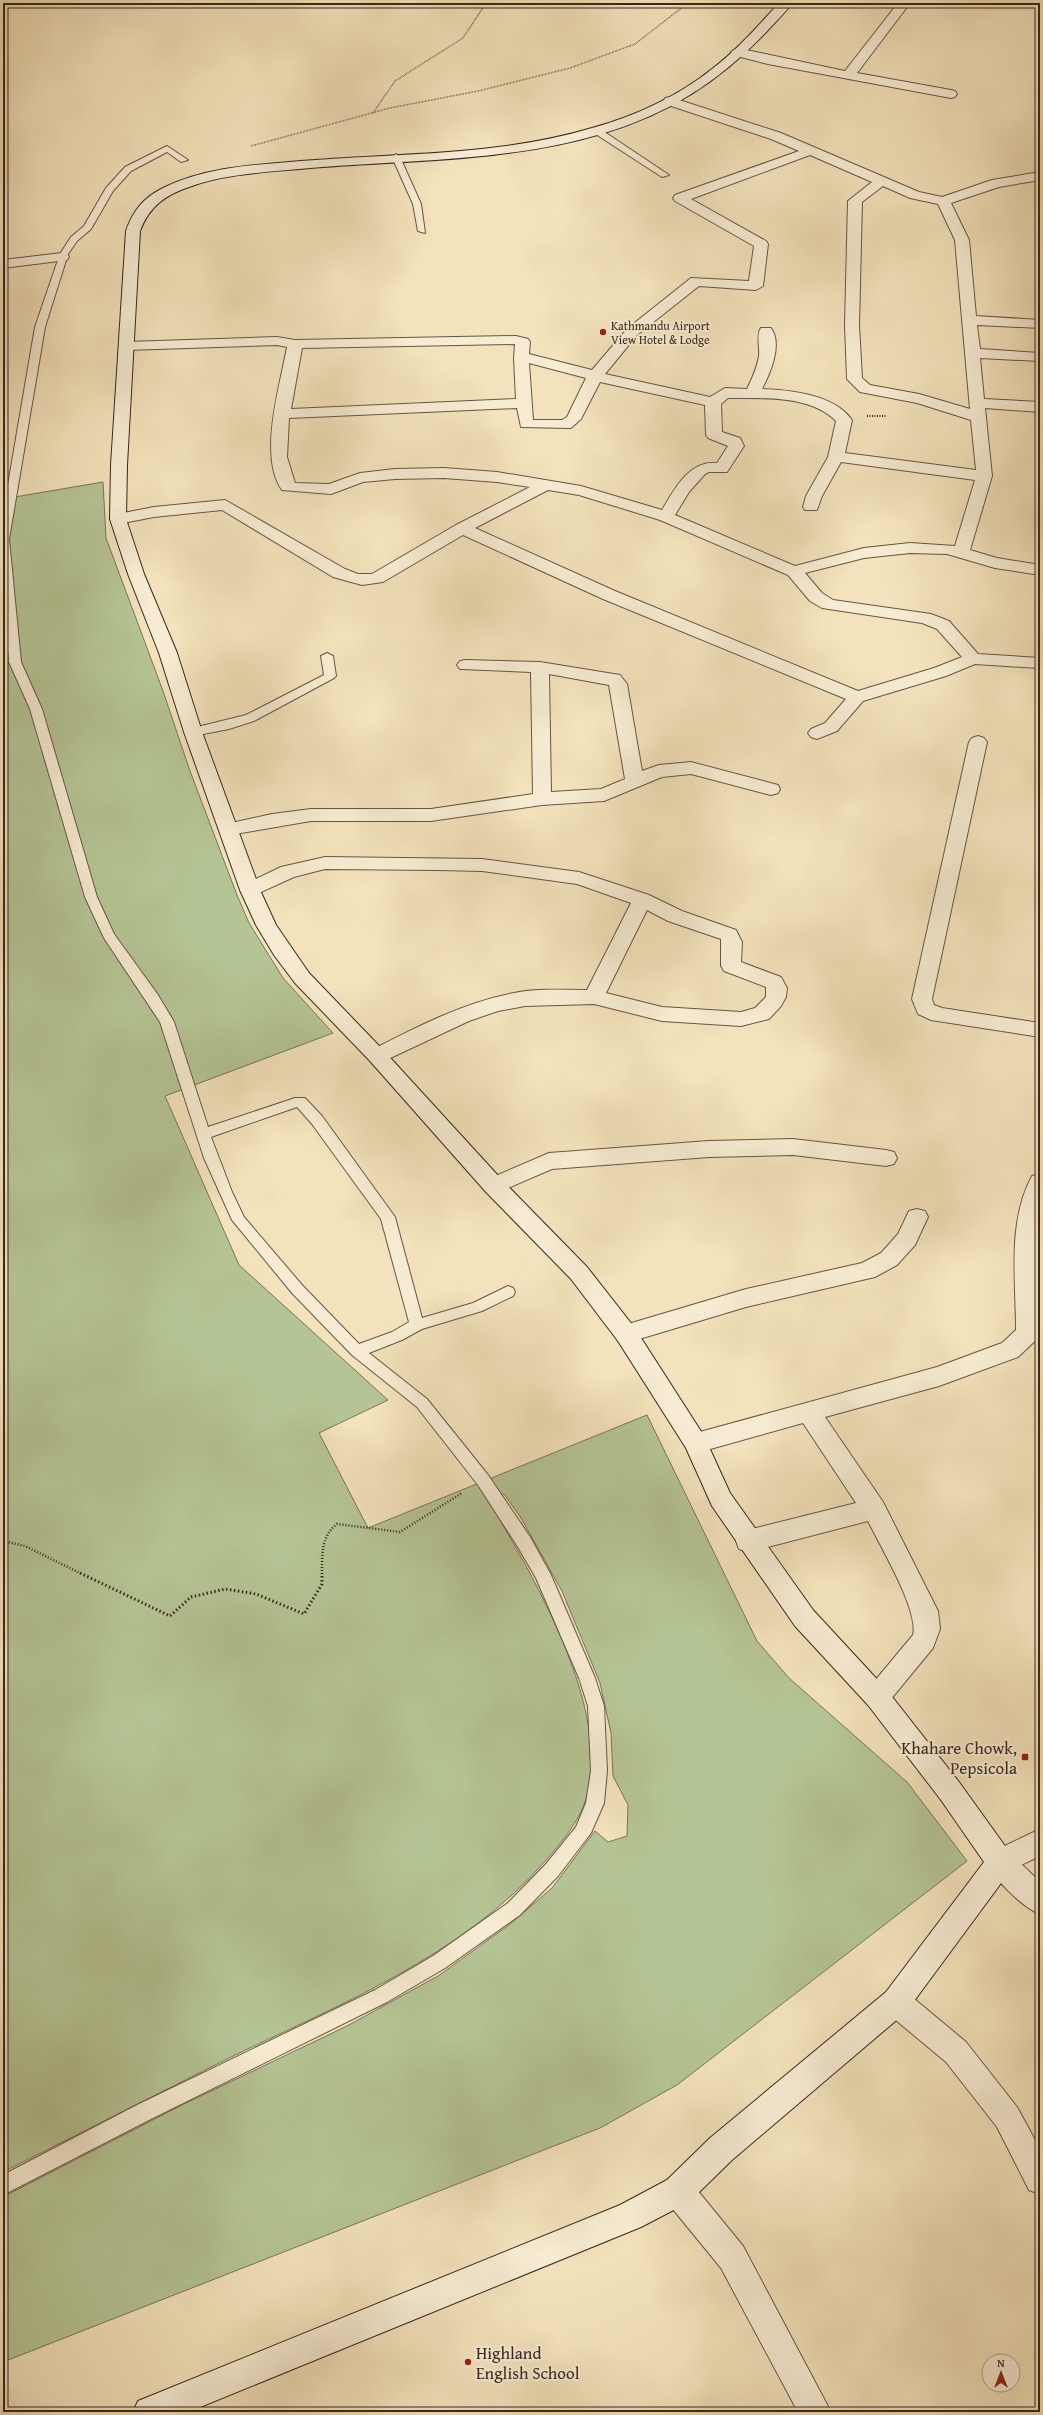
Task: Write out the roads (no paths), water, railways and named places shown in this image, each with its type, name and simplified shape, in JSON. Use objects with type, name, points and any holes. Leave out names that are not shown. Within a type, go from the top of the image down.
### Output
[{"type":"street","points":[[786,3],[719,71],[701,84],[670,101],[597,131],[550,143],[504,150],[396,157],[240,172],[186,184],[150,201],[139,215],[133,231],[118,519],[136,574],[168,653],[193,732],[250,890],[280,950],[302,978],[377,1056],[494,1186],[579,1273],[626,1334],[696,1442],[721,1499],[748,1541],[804,1618],[877,1696],[950,1791],[1000,1862],[1040,1901]]},
{"type":"street","points":[[849,74],[899,3]]},
{"type":"street","points":[[737,52],[768,60],[951,94]]},
{"type":"street","points":[[670,101],[776,136],[915,195],[942,201],[997,183],[1040,176]]},
{"type":"street","points":[[126,346],[277,341],[295,344],[516,340],[523,342],[521,358],[526,424],[566,425],[573,419],[595,376],[632,332],[696,281],[756,286],[761,244],[680,198],[810,151]]},
{"type":"street","points":[[882,181],[855,201],[852,325],[855,379],[865,389],[978,410],[1040,407]]},
{"type":"street","points":[[942,201],[962,240],[984,476],[962,553]]},
{"type":"street","points":[[3,264],[62,257]]},
{"type":"street","points":[[969,320],[1040,324]]},
{"type":"street","points":[[752,393],[759,380],[769,349],[766,331]]},
{"type":"street","points":[[295,344],[282,414],[279,457],[288,487],[331,489],[360,478],[395,474],[437,473],[497,477],[581,491],[666,517],[794,571],[816,598],[828,604],[918,616],[943,625],[973,659]]},
{"type":"street","points":[[972,353],[1040,357]]},
{"type":"street","points":[[521,358],[540,360],[595,376],[713,402],[725,393],[752,393],[815,401],[838,414],[844,420],[836,457],[814,496],[811,507]]},
{"type":"street","points":[[666,517],[680,494],[699,472],[705,468],[721,469],[736,446],[734,441],[714,435],[713,402]]},
{"type":"street","points":[[282,414],[524,403]]},
{"type":"street","points":[[836,457],[984,476]]},
{"type":"street","points":[[118,519],[154,512],[225,505],[339,573],[355,580],[365,581],[377,578],[462,528],[505,508],[546,485]]},
{"type":"street","points":[[462,528],[584,584],[857,697]]},
{"type":"street","points":[[794,571],[864,553],[910,548],[948,549],[994,563],[1040,570]]},
{"type":"street","points":[[817,733],[831,727],[857,697],[940,672],[973,659],[1040,663]]},
{"type":"street","points":[[466,665],[540,667],[614,679],[618,684],[635,782]]},
{"type":"street","points":[[540,667],[542,799]]},
{"type":"street","points":[[978,742],[922,999],[925,1009],[938,1014],[1040,1030]]},
{"type":"street","points":[[229,829],[272,820],[311,816],[431,816],[542,799],[604,795],[659,770],[691,768],[771,789]]},
{"type":"street","points":[[250,890],[288,872],[325,863],[482,865],[579,878],[642,900],[675,916],[729,935],[732,942],[730,966],[774,982],[777,988],[776,997],[762,1014],[741,1019],[662,1014],[594,997],[551,996],[514,1000],[443,1023],[377,1056]]},
{"type":"street","points":[[594,997],[642,900]]},
{"type":"street","points":[[494,1186],[549,1161],[709,1149],[793,1147],[886,1158]]},
{"type":"street","points":[[696,1442],[946,1374],[1010,1350],[1028,1333],[1026,1252],[1035,1194],[1040,1182]]},
{"type":"street","points":[[626,1334],[746,1298],[867,1271],[889,1259],[907,1238],[917,1217]]},
{"type":"street","points":[[808,1411],[874,1509],[925,1611],[927,1629],[924,1640],[877,1696]]},
{"type":"street","points":[[748,1541],[874,1509]]},
{"type":"street","points":[[149,2412],[630,2216],[678,2191],[721,2149],[896,2002],[1000,1862],[1040,1842]]},
{"type":"street","points":[[896,2002],[956,2052],[1008,2117],[1040,2178]]},
{"type":"street","points":[[678,2191],[732,2257],[815,2412]]},
{"type":"lane","points":[[597,131],[665,174]]},
{"type":"lane","points":[[3,2185],[151,2109],[381,1996],[439,1962],[514,1909],[552,1870],[582,1832],[596,1803],[599,1765],[596,1706],[587,1678],[543,1575],[483,1480],[422,1403],[357,1351],[297,1289],[239,1220],[225,1192],[167,1022],[153,998],[108,935],[91,897],[36,709],[16,662],[4,539],[40,327],[62,257],[74,239],[88,227],[109,190],[128,169],[167,149],[184,160]]},
{"type":"lane","points":[[396,157],[417,204],[422,231]]},
{"type":"lane","points":[[193,732],[229,725],[250,718],[330,676],[328,656]]},
{"type":"lane","points":[[204,1134],[300,1101],[317,1120],[388,1217],[417,1325]]},
{"type":"lane","points":[[357,1351],[397,1336],[417,1325],[477,1307],[508,1292]]},
{"type":"place","name":"Kathmandu Airport View Hotel & Lodge","points":[[603,332]]},
{"type":"place","name":"Khahare Chowk, Pepsicola","points":[[1025,1757]]},
{"type":"place","name":"Highland English School","points":[[468,2362]]}]
